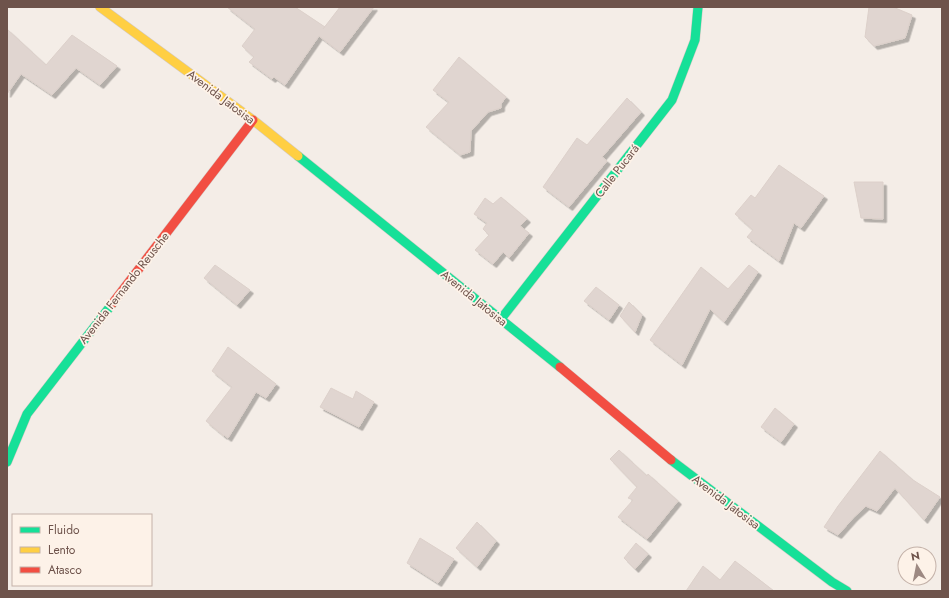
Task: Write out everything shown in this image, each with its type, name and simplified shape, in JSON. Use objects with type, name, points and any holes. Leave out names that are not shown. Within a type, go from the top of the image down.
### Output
[{"type":"street","name":"Avenida Jatosisa","points":[[100,7],[253,120],[501,319],[668,457],[832,582],[847,591]]},
{"type":"street","name":"Calle Pucará","points":[[501,319],[672,100],[695,40],[698,7]]},
{"type":"street","name":"Avenida Fernando Reusche","points":[[7,462],[27,414],[253,120]]},
{"type":"building","points":[[227,7],[295,7],[325,27],[340,7],[374,7],[340,52],[319,36],[285,85],[274,77],[272,79],[249,62],[254,57],[242,46],[255,29]]},
{"type":"building","points":[[869,7],[893,7],[912,15],[905,38],[874,46],[865,37]]},
{"type":"building","points":[[7,29],[46,65],[72,35],[117,66],[100,85],[76,68],[52,95],[21,74],[7,94]]},
{"type":"building","points":[[459,57],[506,97],[501,104],[501,108],[488,112],[471,131],[470,152],[460,155],[426,127],[449,102],[433,90]]},
{"type":"building","points":[[627,98],[641,112],[602,157],[607,161],[569,207],[543,187],[577,138],[587,145]]},
{"type":"building","points":[[779,165],[824,196],[801,228],[794,223],[779,261],[747,237],[753,230],[735,214],[751,195],[755,198]]},
{"type":"building","points":[[854,182],[883,182],[883,219],[861,218]]},
{"type":"building","points":[[501,197],[527,219],[520,226],[529,233],[509,258],[503,252],[493,264],[475,250],[489,235],[483,229],[487,223],[474,214],[485,198],[493,204]]},
{"type":"building","points":[[215,265],[250,290],[237,305],[204,278]]},
{"type":"building","points":[[749,265],[758,272],[724,322],[710,309],[682,365],[650,340],[701,267],[728,289]]},
{"type":"building","points":[[596,287],[619,305],[609,320],[584,301]]},
{"type":"building","points":[[629,302],[642,315],[635,332],[620,316]]},
{"type":"building","points":[[228,347],[276,384],[266,398],[256,392],[228,438],[206,421],[232,387],[212,371]]},
{"type":"building","points":[[331,388],[353,399],[356,391],[374,402],[359,427],[320,407]]},
{"type":"building","points":[[775,408],[794,424],[781,442],[761,427]]},
{"type":"building","points":[[619,450],[647,476],[648,474],[678,501],[647,539],[618,517],[633,500],[628,498],[637,487],[610,459]]},
{"type":"building","points":[[880,451],[913,480],[940,497],[924,520],[895,488],[877,511],[866,506],[838,535],[824,527],[838,506]]},
{"type":"building","points":[[477,522],[496,541],[477,567],[456,548]]},
{"type":"building","points":[[420,538],[454,559],[438,583],[407,563]]},
{"type":"building","points":[[636,543],[648,554],[635,569],[624,558]]},
{"type":"building","points":[[735,561],[774,591],[686,591],[703,566],[720,580]]},
{"type":"traffic: fast","points":[[501,319],[672,100],[695,40],[698,7]]},
{"type":"traffic: fast","points":[[298,156],[560,367]]},
{"type":"traffic: fast","points":[[7,462],[27,414],[112,304]]},
{"type":"traffic: fast","points":[[671,460],[832,582],[847,591]]},
{"type":"traffic: slow","points":[[100,7],[253,120],[298,156]]},
{"type":"traffic: jam","points":[[112,304],[253,120]]},
{"type":"traffic: jam","points":[[560,367],[671,460]]}]
